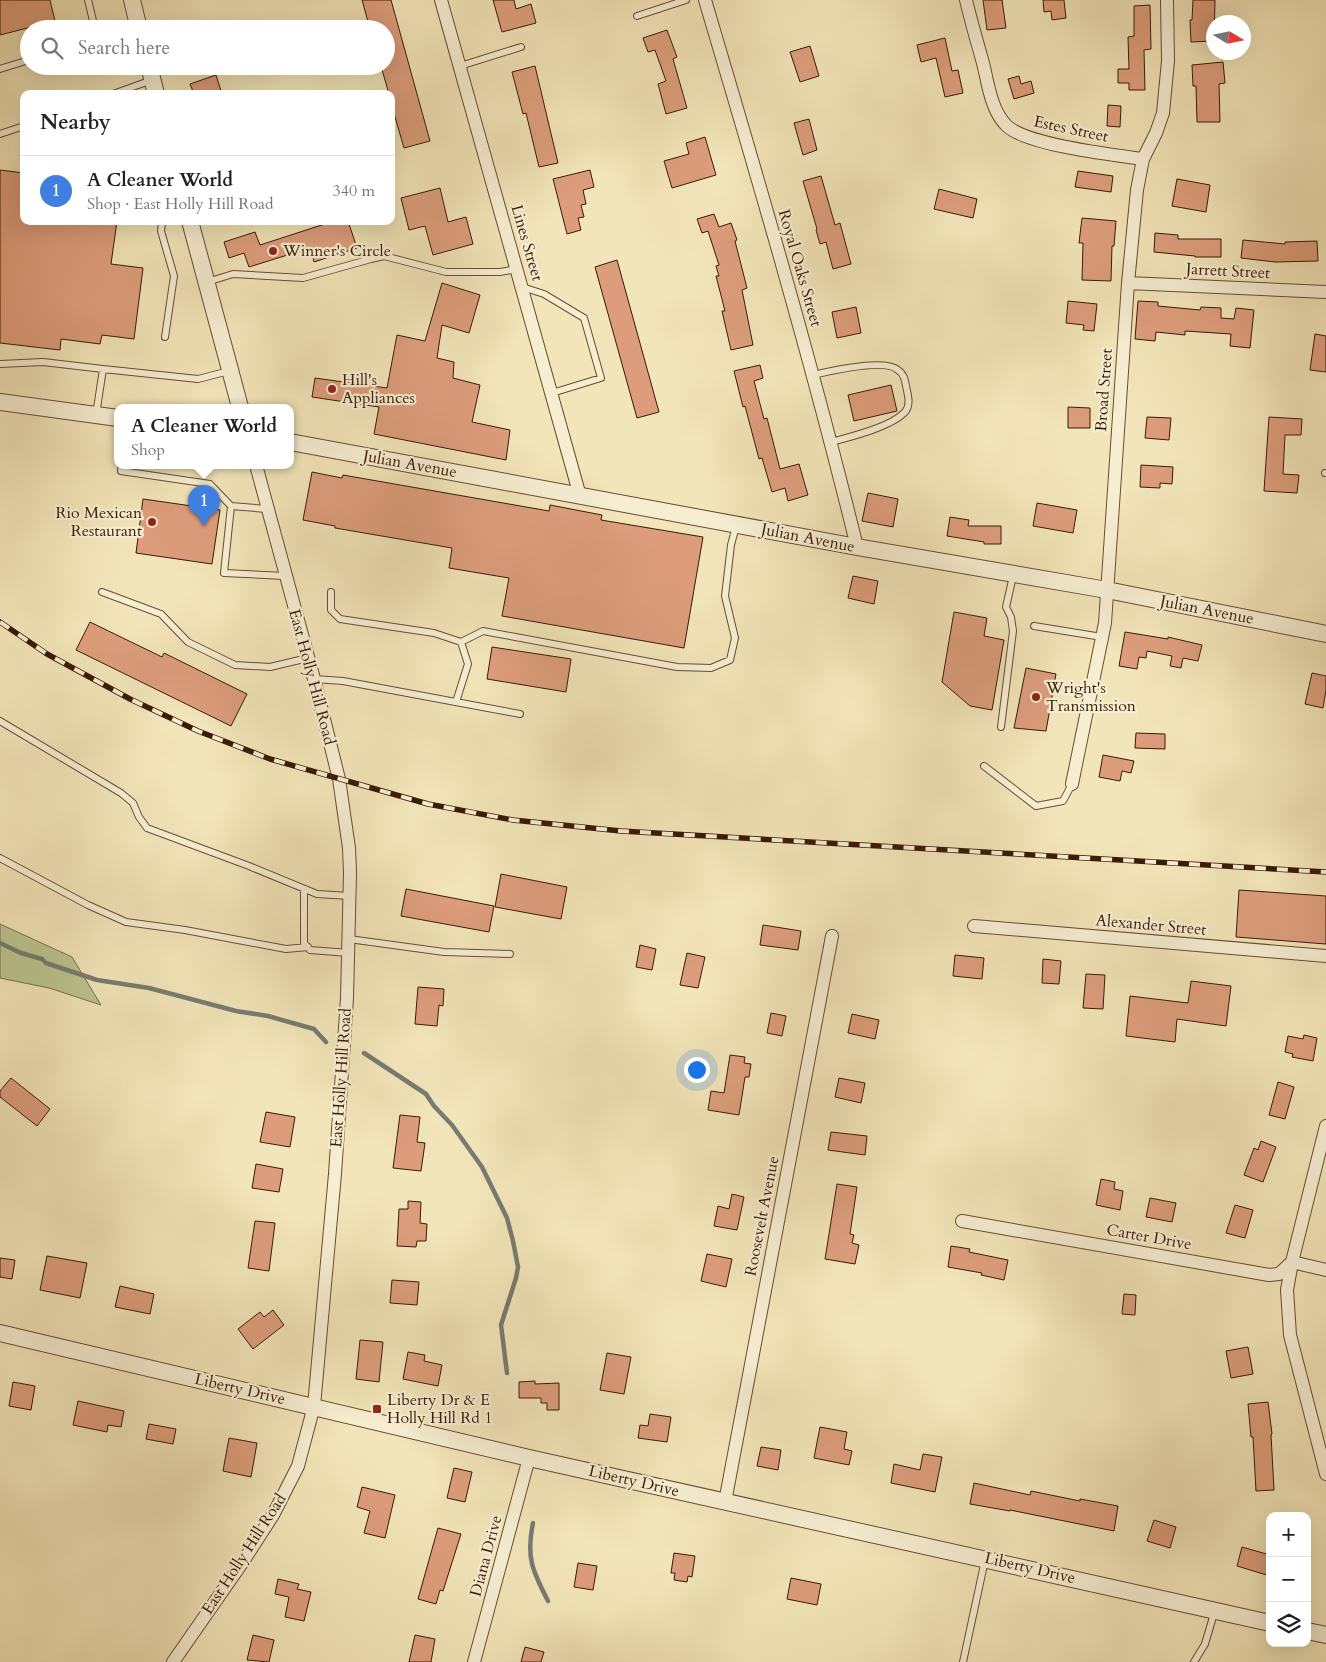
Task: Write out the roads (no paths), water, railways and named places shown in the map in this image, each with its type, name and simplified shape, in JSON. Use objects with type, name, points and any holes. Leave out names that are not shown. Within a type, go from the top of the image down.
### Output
[{"type":"street","points":[[132,0],[137,20]]},
{"type":"street","name":"Lines Street","points":[[441,0],[580,496]]},
{"type":"street","name":"Royal Oaks Street","points":[[705,0],[813,375],[856,548]]},
{"type":"street","name":"Estes Street","points":[[966,0],[992,97],[1000,116],[1008,127],[1025,136],[1069,148],[1143,159]]},
{"type":"street","name":"Broad Street","points":[[1072,784],[1105,623],[1128,283],[1137,190],[1143,159],[1156,133],[1163,113],[1168,61],[1167,0]]},
{"type":"street","points":[[191,225],[239,404]]},
{"type":"street","name":"Jarrett Street","points":[[1128,283],[1326,292]]},
{"type":"street","points":[[0,402],[114,417]]},
{"type":"street","name":"Julian Avenue","points":[[294,443],[856,548],[1107,590],[1326,634]]},
{"type":"street","name":"East Holly Hill Road","points":[[173,1662],[273,1515],[298,1466],[314,1406],[335,1174],[350,939],[349,848],[340,788],[314,679],[257,469]]},
{"type":"street","name":"Alexander Street","points":[[974,926],[1326,956]]},
{"type":"street","name":"Roosevelt Avenue","points":[[725,1502],[832,936]]},
{"type":"street","points":[[1326,1126],[1292,1262],[1287,1290],[1290,1335],[1323,1451],[1326,1474]]},
{"type":"street","name":"Carter Drive","points":[[962,1221],[1268,1275],[1280,1274],[1292,1262]]},
{"type":"street","points":[[1292,1262],[1326,1270]]},
{"type":"street","name":"Liberty Drive","points":[[0,1334],[314,1406],[529,1458],[1266,1622]]},
{"type":"street","name":"Diana Drive","points":[[474,1662],[529,1458]]},
{"type":"street","points":[[1311,1632],[1326,1635]]},
{"type":"lane","points":[[88,0],[93,20]]},
{"type":"lane","points":[[637,16],[686,0]]},
{"type":"lane","points":[[460,66],[521,47]]},
{"type":"lane","points":[[0,69],[20,63]]},
{"type":"lane","points":[[124,90],[153,80]]},
{"type":"lane","points":[[0,134],[20,127]]},
{"type":"lane","points":[[162,225],[161,230],[174,276],[166,337]]},
{"type":"lane","points":[[207,282],[233,274],[303,278],[384,256],[446,272],[500,272],[517,269]]},
{"type":"lane","points":[[522,287],[544,294],[562,304],[584,318],[587,326],[601,378],[552,393]]},
{"type":"lane","points":[[0,364],[43,362],[198,379],[231,371]]},
{"type":"lane","points":[[813,375],[841,368],[884,364],[898,369],[904,376],[909,402],[905,412],[878,427],[831,442]]},
{"type":"lane","points":[[96,415],[103,369]]},
{"type":"lane","points":[[121,469],[120,471],[210,484],[231,506],[267,509]]},
{"type":"lane","points":[[231,506],[224,573],[285,576]]},
{"type":"lane","points":[[331,592],[331,610],[340,618],[434,633],[461,642],[483,631],[677,666],[711,668],[730,660],[735,638],[725,596],[731,545],[736,525]]},
{"type":"lane","points":[[1001,727],[1013,631],[1012,617],[1006,607],[1013,574]]},
{"type":"lane","points":[[102,592],[161,614],[188,642],[235,665],[270,667],[308,658]]},
{"type":"lane","points":[[1034,626],[1102,637]]},
{"type":"lane","points":[[456,702],[468,664],[461,642]]},
{"type":"lane","points":[[314,679],[343,681],[520,714]]},
{"type":"lane","points":[[0,721],[121,793],[133,803],[139,817],[147,828],[249,866],[316,894],[350,896]]},
{"type":"lane","points":[[984,766],[1036,806],[1063,801],[1072,784]]},
{"type":"lane","points":[[0,858],[126,922],[185,930],[286,949],[308,947]]},
{"type":"lane","points":[[304,889],[304,943],[310,950],[349,952]]},
{"type":"lane","points":[[350,939],[444,952],[510,954]]},
{"type":"lane","points":[[963,1662],[985,1558]]},
{"type":"lane","points":[[1194,1662],[1205,1644],[1215,1610]]},
{"type":"waterway","points":[[0,943],[21,953],[42,959],[46,963],[97,980],[149,988],[236,1011],[268,1016],[314,1029],[326,1042]]},
{"type":"waterway","points":[[364,1053],[426,1094],[434,1106],[452,1125],[482,1167],[507,1218],[518,1267],[501,1325],[507,1373]]},
{"type":"waterway","points":[[533,1523],[530,1554],[534,1572],[548,1601]]},
{"type":"railway","points":[[0,622],[47,654],[130,699],[198,731],[270,759],[428,804],[513,820],[621,831],[1326,872]]},
{"type":"place","name":"Winner's Circle","points":[[273,251]]},
{"type":"place","name":"Hill's Appliances","points":[[332,389]]},
{"type":"place","name":"Rio Mexican Restaurant","points":[[152,522]]},
{"type":"place","name":"A Cleaner World","points":[[204,526]]},
{"type":"place","name":"Wright's Transmission","points":[[1036,697]]},
{"type":"place","name":"Liberty Dr & E Holly Hill Rd 1","points":[[377,1409]]}]
